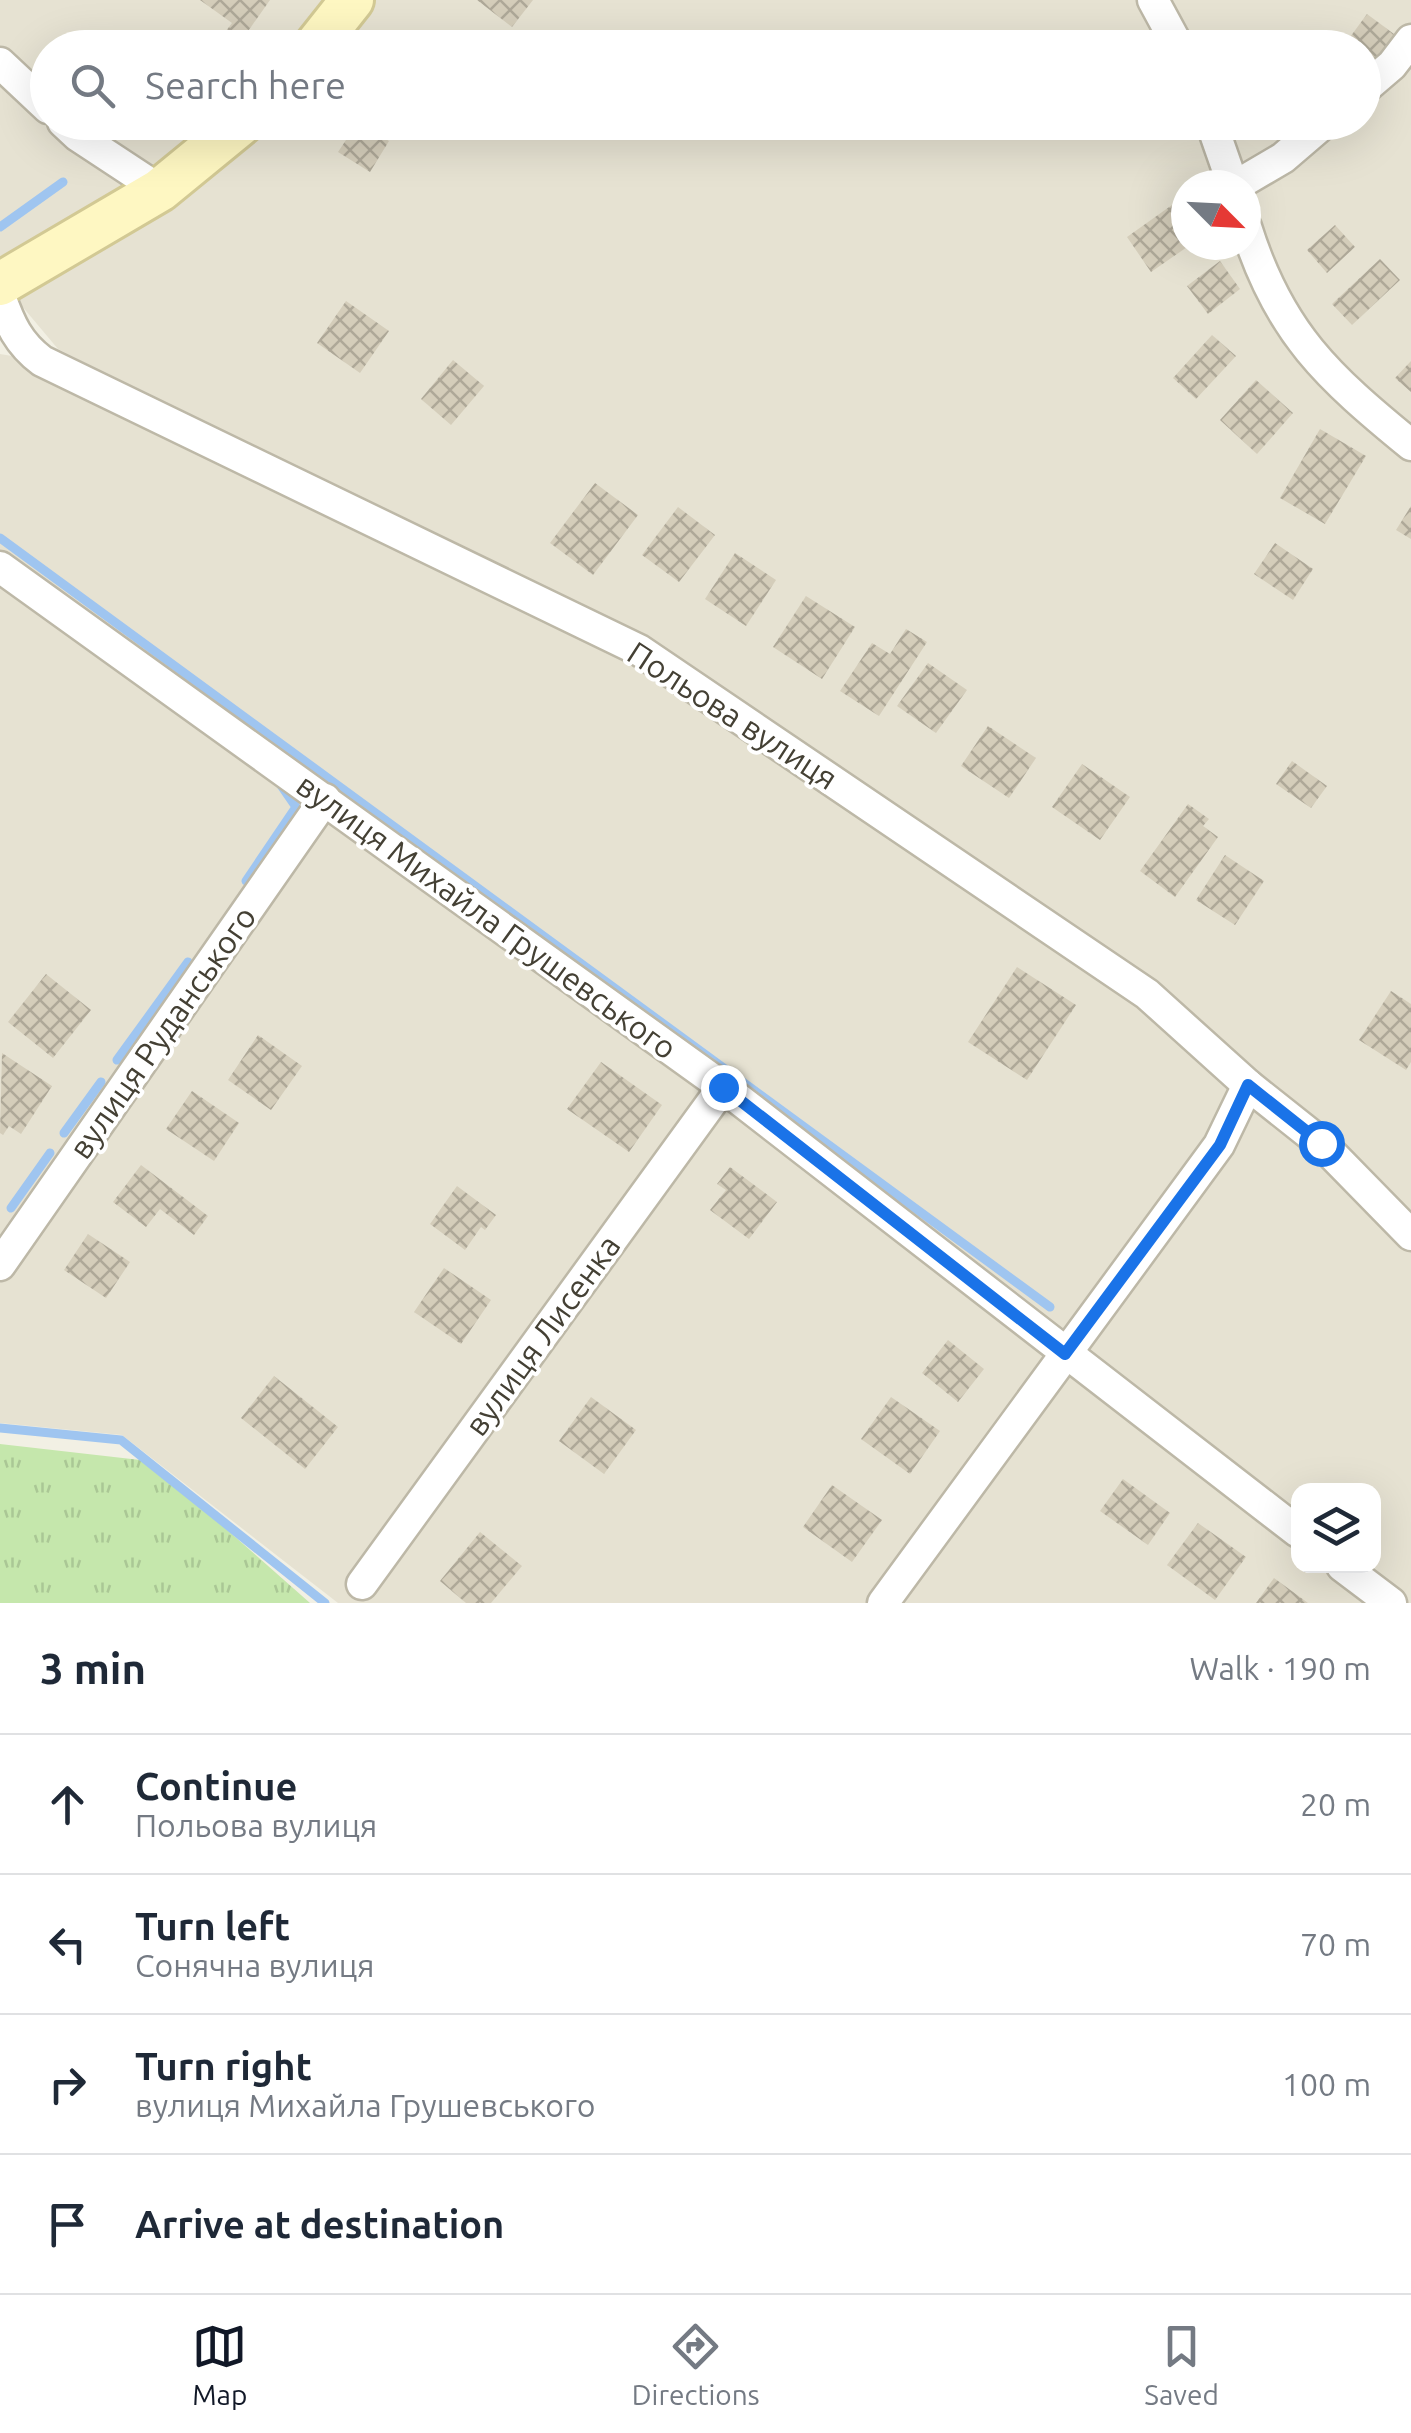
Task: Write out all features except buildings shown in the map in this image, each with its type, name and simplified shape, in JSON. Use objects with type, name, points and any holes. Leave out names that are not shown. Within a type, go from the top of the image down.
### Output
[{"type":"main road","points":[[328,30],[352,0]]},
{"type":"main road","points":[[0,284],[160,190],[221,140]]},
{"type":"street","points":[[1153,0],[1169,30]]},
{"type":"street","points":[[1381,75],[1411,40]]},
{"type":"street","points":[[0,63],[30,91]]},
{"type":"street","points":[[84,140],[160,190]]},
{"type":"street","points":[[1218,140],[1229,170]]},
{"type":"street","points":[[1261,170],[1304,140]]},
{"type":"street","points":[[1256,260],[1261,276],[1304,346],[1343,389],[1411,445]]},
{"type":"street","name":"Польова вулиця","points":[[0,296],[12,330],[25,348],[42,361],[639,650],[1147,994],[1248,1085],[1321,1143],[1411,1235]]},
{"type":"street","name":"вулиця Михайла Грушевського","points":[[0,567],[723,1087],[1291,1527]]},
{"type":"street","name":"вулиця Руданського","points":[[0,1266],[325,798]]},
{"type":"street","points":[[882,1603],[1220,1145],[1248,1085]]},
{"type":"street","name":"вулиця Лисенка","points":[[362,1584],[723,1087]]},
{"type":"street","points":[[1351,1573],[1391,1603]]},
{"type":"shaded area","points":[[0,0],[1411,0],[1411,1603],[338,1603],[122,1435],[0,1423],[0,354],[42,361],[589,624],[58,349],[16,299],[0,261]]},
{"type":"green space","points":[[0,1444],[149,1461],[310,1603],[0,1603]]},
{"type":"waterway","points":[[0,227],[63,182]]},
{"type":"waterway","points":[[0,538],[1050,1307]]},
{"type":"waterway","points":[[246,881],[296,807],[278,781]]},
{"type":"waterway","points":[[117,1060],[188,962]]},
{"type":"waterway","points":[[64,1133],[101,1082]]},
{"type":"waterway","points":[[11,1208],[50,1153]]},
{"type":"waterway","points":[[0,1428],[121,1440],[325,1603]]},
{"type":"route","points":[[723,1087],[1065,1354],[1220,1145],[1248,1085],[1321,1143]]}]
